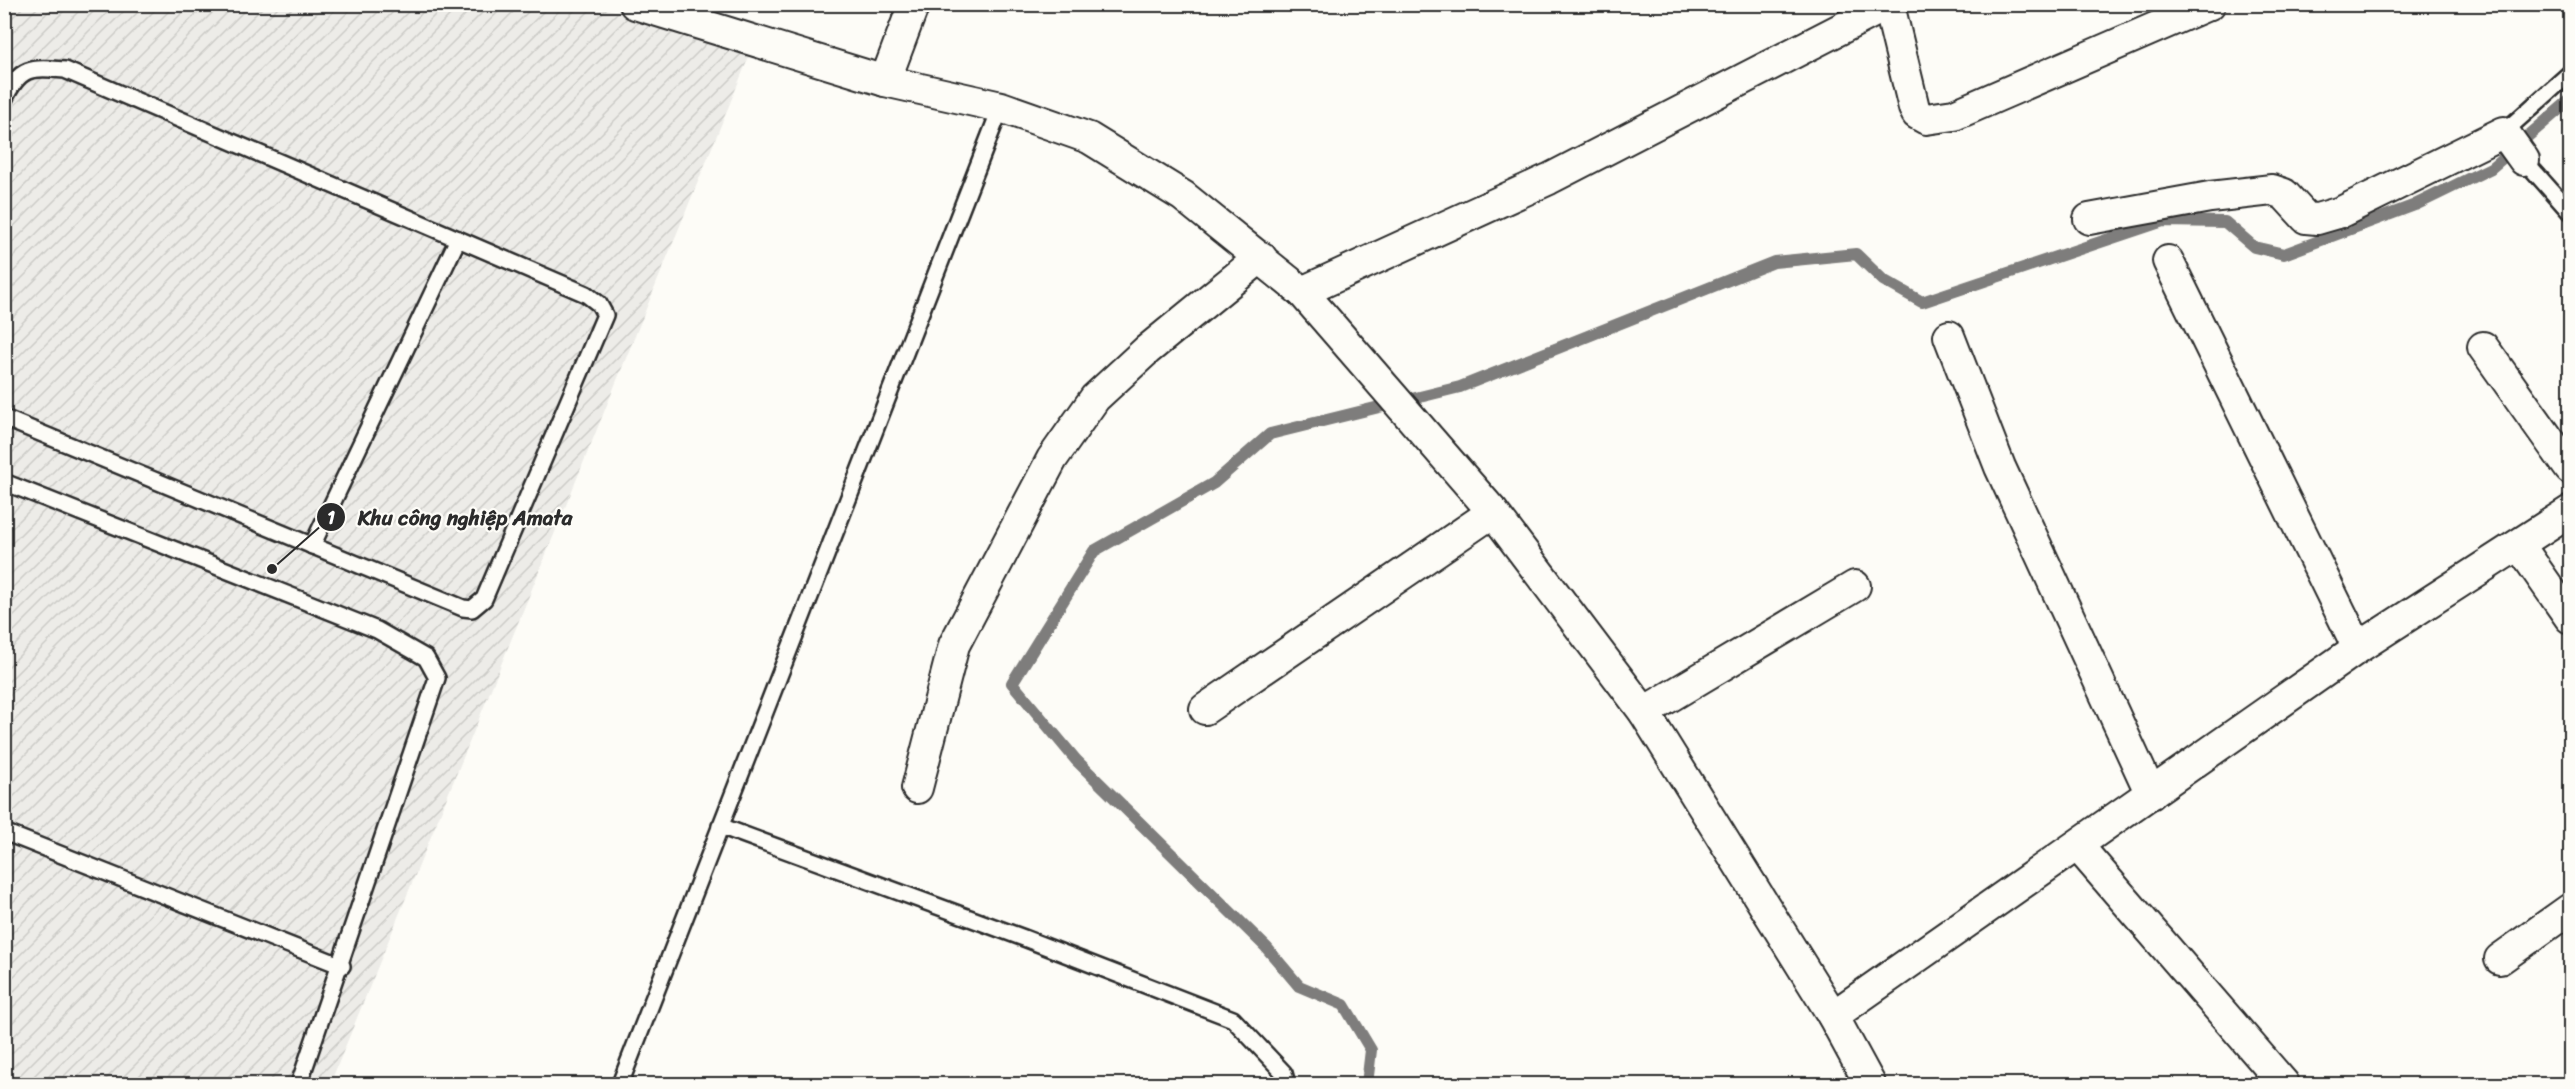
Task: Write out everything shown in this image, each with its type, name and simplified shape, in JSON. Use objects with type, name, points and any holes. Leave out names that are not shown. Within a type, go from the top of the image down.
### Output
[{"type":"street","points":[[635,4],[885,81],[1001,107],[1089,138],[1183,196],[1302,292],[1386,392],[1493,512],[1644,712],[1833,1016],[1870,1084]]},
{"type":"street","points":[[885,81],[914,4]]},
{"type":"street","points":[[1302,292],[1549,178],[1889,4],[1914,108],[1917,114],[1926,119],[1954,115],[2210,4]]},
{"type":"street","points":[[2089,219],[2272,190],[2284,194],[2306,218],[2317,219],[2341,212],[2504,132],[2524,160]]},
{"type":"street","points":[[917,788],[954,645],[1052,459],[1095,398],[1147,350],[1260,257]]},
{"type":"street","points":[[2168,261],[2358,648]]},
{"type":"street","points":[[1949,336],[2000,467],[2151,794]]},
{"type":"street","points":[[2483,347],[2571,469]]},
{"type":"street","points":[[1833,1016],[2358,648],[2571,511]]},
{"type":"street","points":[[1205,709],[1493,512]]},
{"type":"street","points":[[2519,545],[2571,618]]},
{"type":"street","points":[[1644,712],[1855,586]]},
{"type":"street","points":[[2078,846],[2284,1084]]},
{"type":"street","points":[[2500,959],[2571,909]]},
{"type":"lane","points":[[4,100],[14,79],[34,67],[65,70],[586,294],[599,304],[605,315],[484,599],[472,609],[463,608],[4,418]]},
{"type":"lane","points":[[2504,132],[2571,73]]},
{"type":"lane","points":[[620,1084],[1001,107]]},
{"type":"lane","points":[[2524,160],[2571,212]]},
{"type":"lane","points":[[312,546],[458,239]]},
{"type":"lane","points":[[4,482],[377,630],[426,658],[437,678],[342,966],[299,1084]]},
{"type":"lane","points":[[720,826],[1024,938],[1233,1019],[1284,1073],[1287,1084]]},
{"type":"lane","points":[[4,832],[342,966]]},
{"type":"shaded area","points":[[5,5],[595,5],[750,54],[330,1084],[5,1084]]},
{"type":"waterway","points":[[1367,1084],[1371,1050],[1344,1005],[1299,986],[1266,947],[1076,760],[1012,683],[1094,551],[1214,483],[1270,434],[1460,387],[1774,262],[1856,254],[1883,280],[1922,302],[2163,221],[2225,222],[2254,247],[2284,254],[2415,205],[2491,168],[2570,100]]},
{"type":"place","name":"Khu công nghiệp Amata","points":[[272,569]]}]
